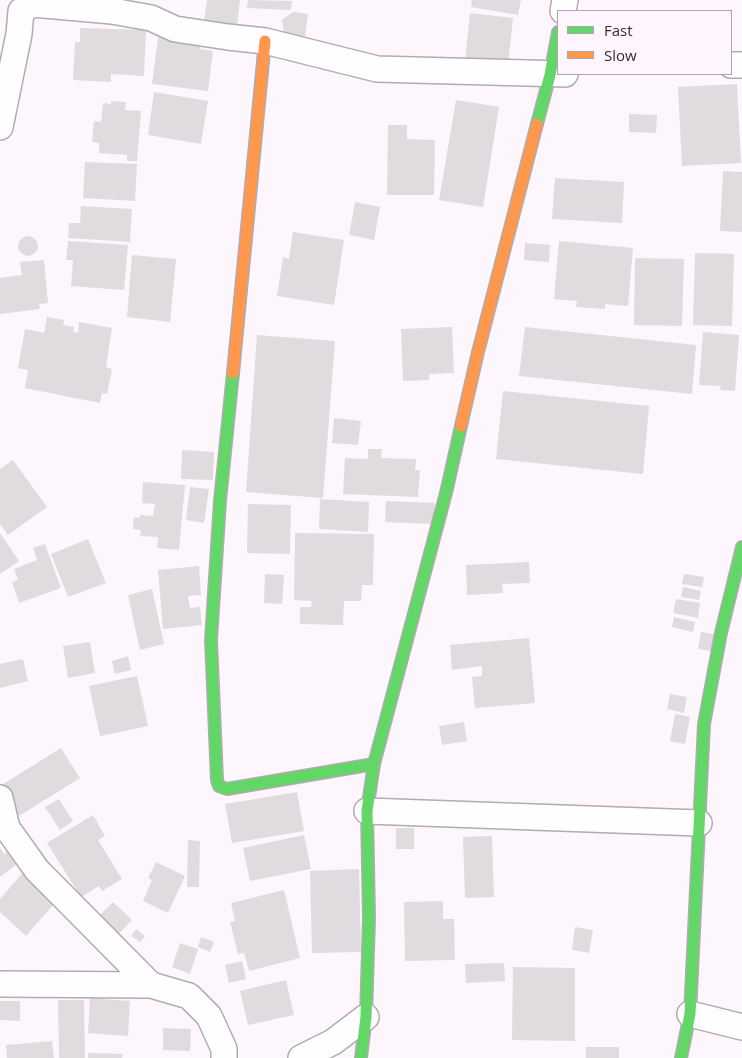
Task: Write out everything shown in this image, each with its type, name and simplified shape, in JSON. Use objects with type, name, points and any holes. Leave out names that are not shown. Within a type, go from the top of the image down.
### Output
[{"type":"street","points":[[0,127],[19,34],[21,11],[33,4],[112,11],[151,18],[175,28],[265,41],[377,69],[557,74],[478,352],[446,493],[374,764],[367,811],[369,918],[366,1017],[362,1058]]},
{"type":"street","points":[[265,41],[220,501],[211,640],[217,780],[219,786],[227,789],[374,764]]},
{"type":"street","points":[[681,1058],[690,1014],[704,724],[721,633],[742,547]]},
{"type":"street","points":[[0,798],[7,828],[37,870],[151,985]]},
{"type":"street","points":[[367,811],[699,823]]},
{"type":"street","points":[[0,984],[151,985],[189,996],[209,1016],[224,1049],[224,1058]]},
{"type":"street","points":[[690,1014],[742,1027]]},
{"type":"street","points":[[301,1058],[333,1042],[366,1017]]},
{"type":"building","points":[[207,0],[240,0],[237,25],[204,20]]},
{"type":"building","points":[[248,0],[292,1],[291,10],[247,8]]},
{"type":"building","points":[[472,0],[521,0],[518,15],[471,7]]},
{"type":"building","points":[[293,12],[308,14],[305,37],[284,34],[282,20]]},
{"type":"building","points":[[470,13],[513,18],[508,65],[465,61]]},
{"type":"building","points":[[80,28],[146,30],[144,76],[111,74],[111,82],[73,80],[75,42],[80,42]]},
{"type":"building","points":[[158,37],[201,43],[200,49],[213,51],[208,91],[152,84]]},
{"type":"building","points":[[737,84],[741,163],[682,166],[678,87]]},
{"type":"building","points":[[154,92],[208,101],[201,144],[148,135]]},
{"type":"building","points":[[456,100],[499,107],[483,207],[439,200]]},
{"type":"building","points":[[111,101],[126,102],[125,110],[141,111],[137,161],[127,161],[127,155],[99,153],[99,143],[92,142],[94,121],[101,122],[103,103],[111,104]]},
{"type":"building","points":[[629,114],[657,115],[656,133],[629,132]]},
{"type":"building","points":[[388,125],[407,125],[407,139],[435,140],[434,195],[387,195]]},
{"type":"building","points":[[85,162],[137,164],[135,201],[83,198]]},
{"type":"building","points":[[723,171],[742,172],[742,232],[720,231]]},
{"type":"building","points":[[555,178],[624,182],[622,223],[552,219]]},
{"type":"building","points":[[355,202],[380,207],[374,240],[349,235]]},
{"type":"building","points":[[81,206],[132,209],[130,242],[68,238],[69,223],[80,223]]},
{"type":"building","points":[[293,232],[344,240],[334,305],[277,296],[283,257],[289,259]]},
{"type":"building","points":[[24,236],[32,236],[38,242],[38,250],[32,256],[24,256],[18,250],[18,242]]},
{"type":"building","points":[[68,241],[128,245],[124,290],[71,286],[73,260],[66,260]]},
{"type":"building","points":[[559,241],[633,248],[628,306],[605,304],[605,309],[576,307],[577,301],[554,299]]},
{"type":"building","points":[[525,243],[550,245],[549,262],[524,260]]},
{"type":"building","points":[[695,253],[734,254],[732,326],[693,325]]},
{"type":"building","points":[[132,255],[176,259],[170,322],[127,317]]},
{"type":"building","points":[[635,258],[684,259],[682,326],[634,325]]},
{"type":"building","points":[[44,260],[48,303],[39,304],[40,309],[0,314],[0,278],[22,275],[20,262]]},
{"type":"building","points":[[47,317],[64,320],[63,325],[74,327],[73,332],[78,333],[79,322],[112,328],[106,367],[112,369],[107,394],[102,393],[100,403],[25,388],[28,370],[18,368],[25,329],[44,333]]},
{"type":"building","points":[[452,327],[454,373],[429,374],[429,380],[403,381],[401,329]]},
{"type":"building","points":[[525,327],[696,345],[692,394],[519,376]]},
{"type":"building","points":[[703,332],[739,335],[735,391],[720,390],[721,386],[699,385]]},
{"type":"building","points":[[257,335],[335,341],[323,498],[246,492]]},
{"type":"building","points":[[503,391],[649,406],[643,474],[496,459]]},
{"type":"building","points":[[334,418],[361,421],[358,445],[332,443]]},
{"type":"building","points":[[368,449],[382,449],[381,458],[416,459],[415,470],[420,470],[418,497],[343,494],[345,458],[368,459]]},
{"type":"building","points":[[182,450],[214,452],[213,480],[181,479]]},
{"type":"building","points":[[13,460],[47,507],[8,535],[0,524],[0,469]]},
{"type":"building","points":[[143,482],[185,485],[179,550],[157,548],[158,537],[140,536],[141,530],[133,529],[134,517],[140,518],[140,515],[153,516],[155,504],[142,503]]},
{"type":"building","points":[[190,487],[209,489],[204,523],[186,520]]},
{"type":"building","points":[[320,499],[369,502],[368,532],[319,529]]},
{"type":"building","points":[[386,501],[435,503],[434,524],[385,522]]},
{"type":"building","points":[[248,504],[291,505],[290,554],[247,553]]},
{"type":"building","points":[[0,533],[19,561],[0,574]]},
{"type":"building","points":[[295,533],[374,534],[373,585],[362,585],[361,601],[344,601],[343,625],[300,624],[300,607],[311,607],[312,601],[294,600]]},
{"type":"building","points":[[88,539],[106,583],[68,597],[51,554]]},
{"type":"building","points":[[45,544],[61,588],[19,603],[12,582],[18,580],[14,569],[37,560],[33,548]]},
{"type":"building","points":[[529,562],[530,583],[502,584],[503,593],[467,595],[466,565]]},
{"type":"building","points":[[199,566],[201,595],[188,596],[190,608],[200,607],[202,625],[163,629],[158,570]]},
{"type":"building","points":[[265,574],[284,575],[282,604],[264,603]]},
{"type":"building","points":[[684,574],[704,577],[702,587],[682,584]]},
{"type":"building","points":[[683,587],[701,591],[699,600],[681,597]]},
{"type":"building","points":[[152,589],[164,644],[140,650],[128,595]]},
{"type":"building","points":[[676,599],[700,603],[698,618],[673,613]]},
{"type":"building","points":[[674,617],[695,622],[693,632],[672,627]]},
{"type":"building","points":[[701,632],[714,634],[712,651],[698,649]]},
{"type":"building","points":[[529,638],[535,703],[475,708],[472,677],[482,676],[482,666],[452,670],[450,645]]},
{"type":"building","points":[[90,642],[95,673],[68,678],[63,646]]},
{"type":"building","points":[[128,656],[131,670],[115,674],[112,661]]},
{"type":"building","points":[[23,659],[28,681],[0,688],[0,664]]},
{"type":"building","points":[[137,676],[148,726],[100,736],[89,686]]},
{"type":"building","points":[[670,694],[687,697],[684,713],[667,709]]},
{"type":"building","points":[[675,714],[690,717],[685,744],[670,741]]},
{"type":"building","points":[[464,722],[467,741],[442,745],[439,726]]},
{"type":"building","points":[[61,748],[80,778],[19,816],[0,786]]},
{"type":"building","points":[[297,792],[304,831],[232,843],[225,804]]},
{"type":"building","points":[[59,799],[73,821],[60,830],[45,807]]},
{"type":"building","points":[[93,815],[105,836],[98,840],[122,879],[102,891],[99,886],[81,897],[47,843]]},
{"type":"building","points":[[396,828],[414,828],[414,849],[396,849]]},
{"type":"building","points":[[304,835],[311,869],[250,881],[243,848]]},
{"type":"building","points":[[492,836],[494,897],[465,898],[463,837]]},
{"type":"building","points":[[188,840],[200,841],[199,887],[187,887]]},
{"type":"building","points":[[0,848],[4,854],[9,851],[18,863],[0,877]]},
{"type":"building","points":[[156,862],[185,876],[168,913],[143,901],[152,880],[148,878]]},
{"type":"building","points":[[26,869],[59,898],[26,936],[0,912],[0,899]]},
{"type":"building","points":[[359,869],[361,952],[312,953],[310,871]]},
{"type":"building","points":[[284,890],[300,958],[249,971],[244,953],[238,954],[230,922],[235,921],[231,903]]},
{"type":"building","points":[[443,901],[443,919],[454,919],[455,960],[405,961],[404,902]]},
{"type":"building","points":[[113,902],[132,920],[116,937],[97,918]]},
{"type":"building","points":[[575,927],[593,930],[589,953],[572,950]]},
{"type":"building","points":[[136,929],[145,936],[140,942],[131,936]]},
{"type":"building","points":[[201,937],[214,942],[210,952],[198,947]]},
{"type":"building","points":[[180,943],[198,949],[190,974],[172,967]]},
{"type":"building","points":[[242,961],[246,979],[229,983],[225,965]]},
{"type":"building","points":[[504,963],[505,981],[466,983],[465,964]]},
{"type":"building","points":[[513,967],[575,968],[575,1041],[512,1040]]},
{"type":"building","points":[[286,980],[294,1015],[248,1025],[240,991]]},
{"type":"building","points":[[90,998],[130,1001],[128,1036],[88,1033]]},
{"type":"building","points":[[58,1000],[84,1000],[85,1058],[59,1058]]},
{"type":"building","points":[[0,1001],[20,1001],[20,1021],[0,1020]]},
{"type":"building","points":[[163,1028],[191,1029],[190,1051],[163,1050]]},
{"type":"building","points":[[52,1041],[54,1058],[7,1058],[6,1045]]},
{"type":"building","points":[[586,1047],[619,1047],[619,1058],[586,1058]]},
{"type":"building","points":[[88,1053],[123,1054],[122,1058],[88,1058]]},
{"type":"traffic: fast","points":[[537,124],[550,75],[557,37]]},
{"type":"traffic: fast","points":[[233,373],[220,501],[211,640],[217,780],[219,786],[227,789],[374,764]]},
{"type":"traffic: fast","points":[[361,1058],[366,1017],[369,918],[367,811],[374,764],[446,493],[461,426]]},
{"type":"traffic: fast","points":[[681,1058],[690,1014],[704,724],[721,633],[742,547]]},
{"type":"traffic: slow","points":[[233,373],[265,41]]},
{"type":"traffic: slow","points":[[461,426],[478,352],[537,124]]}]
